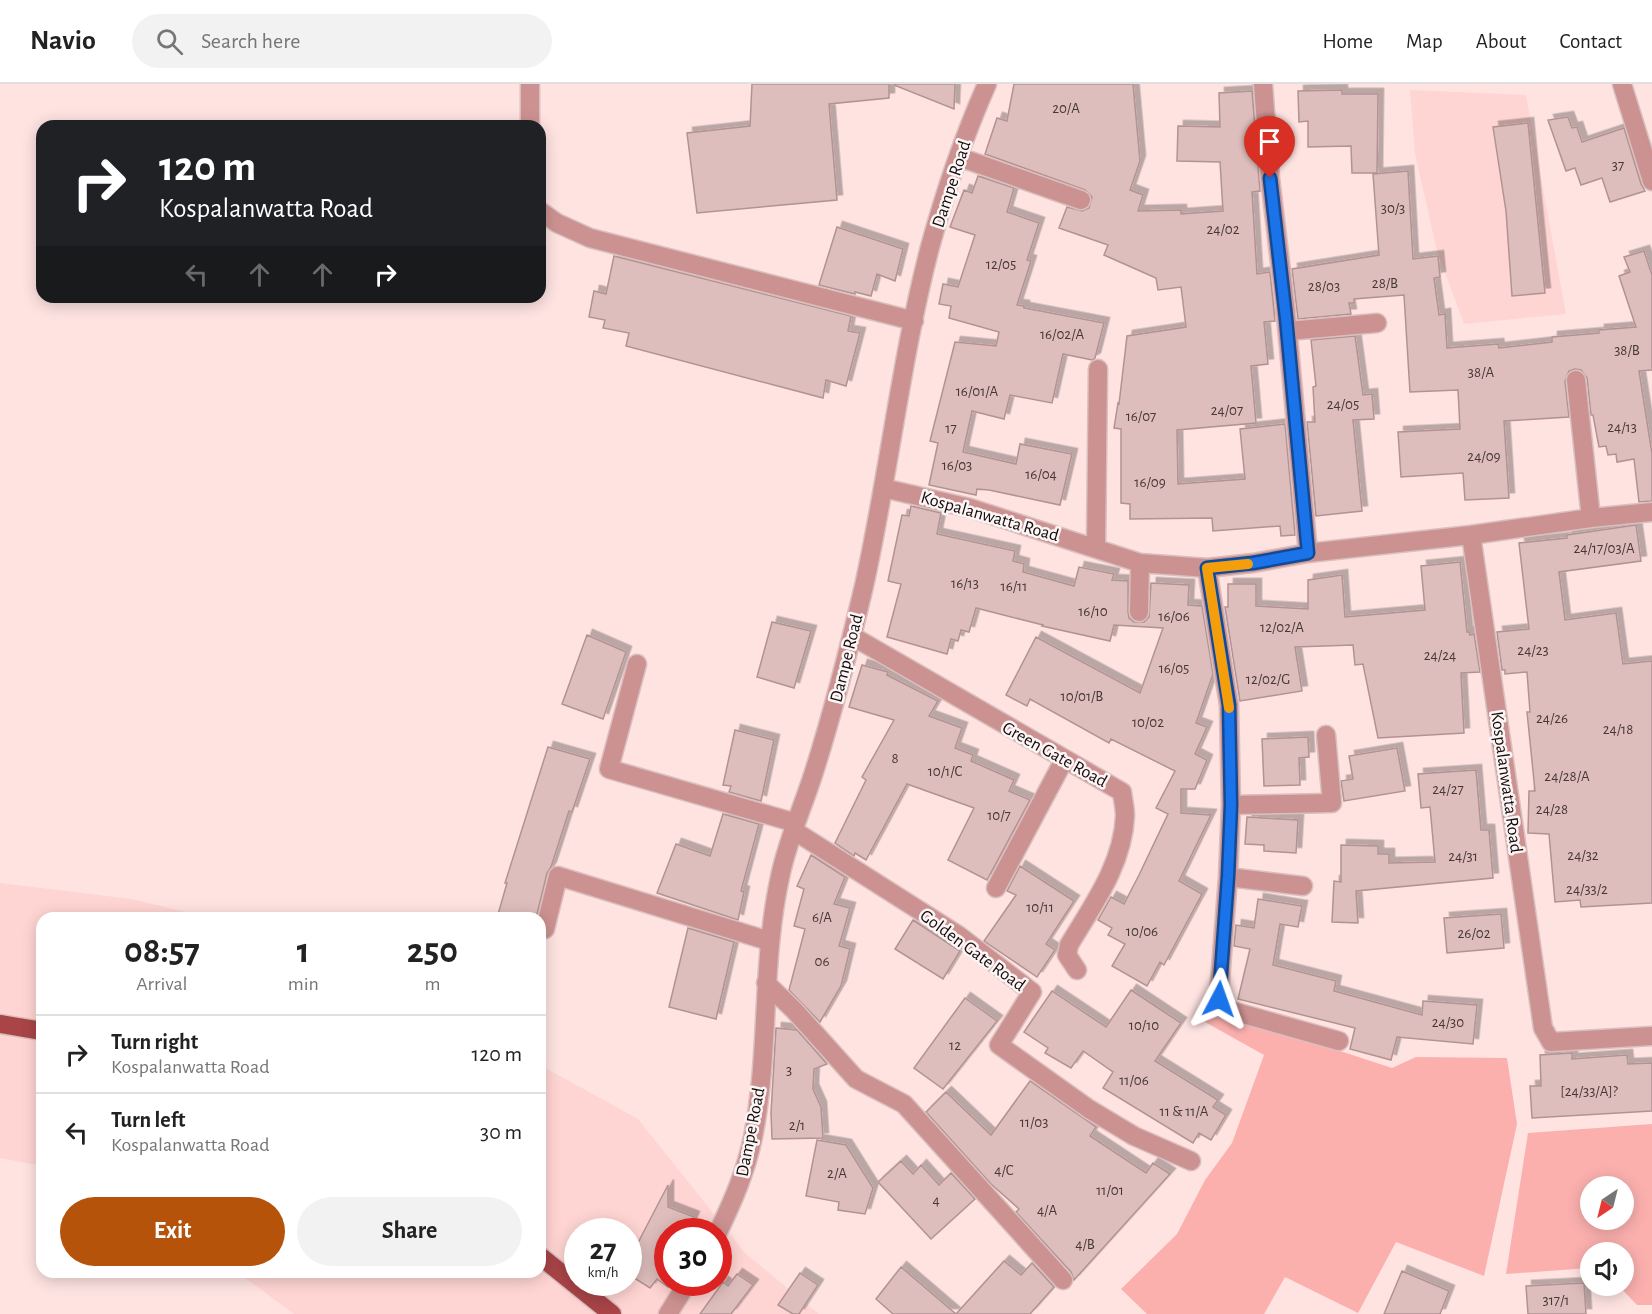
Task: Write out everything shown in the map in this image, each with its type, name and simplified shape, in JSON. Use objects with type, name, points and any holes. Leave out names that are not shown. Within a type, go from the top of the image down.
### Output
[{"type":"main road","points":[[0,1024],[36,1030]]},
{"type":"main road","points":[[546,1261],[612,1314]]},
{"type":"street","points":[[530,84],[530,120]]},
{"type":"street","name":"Dampe Road","points":[[724,1218],[740,1184],[752,1138],[759,1097],[769,941],[780,876],[794,826],[823,742],[852,636],[930,247],[959,157],[987,84]]},
{"type":"street","points":[[1263,84],[1270,178],[1308,553]]},
{"type":"street","points":[[1622,84],[1652,181]]},
{"type":"street","points":[[959,157],[1080,200]]},
{"type":"street","points":[[546,215],[557,223],[590,238],[914,321]]},
{"type":"street","points":[[1287,331],[1377,323]]},
{"type":"street","points":[[1096,547],[1098,369]]},
{"type":"street","points":[[1576,380],[1591,518]]},
{"type":"street","name":"Kospalanwatta Road","points":[[883,488],[970,508],[1140,563],[1207,568],[1253,563],[1308,553],[1652,512]]},
{"type":"street","name":"Kospalanwatta Road","points":[[1471,535],[1542,1028],[1551,1042],[1652,1036]]},
{"type":"street","points":[[1139,612],[1140,563]]},
{"type":"street","points":[[1207,568],[1229,705],[1231,805],[1218,1007],[1338,1041]]},
{"type":"street","name":"Green Gate Road","points":[[852,636],[1122,792],[1125,815],[1120,846],[1105,885],[1069,945],[1067,955],[1077,970]]},
{"type":"street","points":[[637,664],[609,769],[794,826]]},
{"type":"street","points":[[1231,805],[1332,803],[1326,735]]},
{"type":"street","points":[[996,888],[1064,760]]},
{"type":"street","name":"Golden Gate Road","points":[[794,826],[958,935],[1032,992],[999,1045],[1089,1109],[1134,1136],[1191,1161]]},
{"type":"street","points":[[546,925],[558,876],[769,941]]},
{"type":"street","points":[[1228,877],[1303,886]]},
{"type":"street","points":[[766,983],[794,1010],[856,1079],[904,1104],[1063,1280]]},
{"type":"street","points":[[668,1314],[679,1296]]},
{"type":"shaded area","points":[[1410,90],[1526,95],[1566,314],[1464,324],[1437,251],[1415,154]]},
{"type":"shaded area","points":[[0,883],[132,899],[186,912],[36,912],[36,1165],[0,1158]]},
{"type":"shaded area","points":[[1209,1012],[1279,1031],[1392,1068],[1416,1057],[1507,1058],[1517,1124],[1484,1276],[1396,1242],[1358,1313],[1285,1277],[1264,1314],[1147,1314],[1121,1289],[1177,1234],[1205,1180],[1232,1143],[1264,1055],[1205,1022]]},
{"type":"shaded area","points":[[546,1068],[638,1119],[717,1218],[654,1218],[654,1296],[732,1296],[732,1237],[745,1253],[819,1314],[294,1314],[245,1278],[546,1278]]},
{"type":"shaded area","points":[[1652,1124],[1652,1305],[1637,1305],[1628,1296],[1634,1296],[1634,1242],[1580,1242],[1580,1269],[1506,1274],[1528,1133]]},
{"type":"building","points":[[752,84],[889,84],[889,98],[829,104],[837,200],[697,213],[687,133],[750,126]]},
{"type":"building","points":[[955,84],[954,109],[894,85]]},
{"type":"building","points":[[1014,84],[1133,84],[1140,161],[1130,190],[1143,195],[1138,211],[1181,210],[1181,214],[1223,211],[1220,162],[1177,161],[1178,126],[1220,127],[1219,93],[1252,91],[1260,191],[1252,192],[1257,274],[1270,272],[1275,321],[1264,322],[1268,364],[1251,366],[1256,423],[1177,430],[1178,484],[1245,479],[1240,429],[1285,424],[1295,535],[1281,536],[1280,526],[1213,531],[1212,518],[1130,519],[1130,504],[1121,503],[1121,429],[1114,428],[1127,336],[1186,327],[1181,287],[1158,290],[1156,278],[1104,255],[1108,245],[1059,228],[1067,207],[1082,211],[1089,208],[1092,197],[1085,190],[985,154],[997,118],[1007,121]]},
{"type":"building","points":[[1342,90],[1342,94],[1378,94],[1377,173],[1352,173],[1351,146],[1308,147],[1308,121],[1299,122],[1298,91]]},
{"type":"building","points":[[1568,117],[1572,128],[1577,127],[1582,142],[1624,128],[1645,191],[1610,202],[1602,178],[1581,185],[1575,168],[1566,171],[1548,120]]},
{"type":"building","points":[[1528,123],[1545,293],[1512,296],[1506,211],[1493,127]]},
{"type":"building","points":[[1408,171],[1413,259],[1438,256],[1440,277],[1434,278],[1439,315],[1445,314],[1447,348],[1498,344],[1499,348],[1552,342],[1552,337],[1636,327],[1619,276],[1630,272],[1624,257],[1644,251],[1652,275],[1652,370],[1639,371],[1652,454],[1652,501],[1639,502],[1634,459],[1617,462],[1616,454],[1608,455],[1606,446],[1599,447],[1593,415],[1591,415],[1587,378],[1581,370],[1575,369],[1569,371],[1565,381],[1569,417],[1504,421],[1509,498],[1465,500],[1463,473],[1401,477],[1398,432],[1460,429],[1458,390],[1410,392],[1404,295],[1354,299],[1354,303],[1349,303],[1351,314],[1298,319],[1292,269],[1379,255],[1373,174]]},
{"type":"building","points":[[978,176],[1014,188],[1007,212],[1039,223],[1027,260],[1031,261],[1017,305],[1104,323],[1095,358],[1092,360],[1063,354],[1052,403],[1010,395],[1004,419],[972,411],[963,452],[1016,464],[1020,444],[1072,454],[1060,505],[989,490],[977,489],[976,495],[929,485],[938,443],[930,441],[955,342],[996,346],[999,332],[949,318],[951,306],[939,304],[943,284],[958,287],[975,235],[950,227],[964,190],[972,193]]},
{"type":"building","points":[[837,227],[903,249],[895,281],[877,274],[871,296],[819,285]]},
{"type":"building","points":[[614,256],[851,316],[848,331],[860,333],[846,386],[826,380],[823,398],[626,346],[629,333],[603,328],[605,320],[589,317],[594,291],[606,294]]},
{"type":"building","points":[[1355,336],[1363,395],[1372,394],[1374,419],[1353,420],[1362,511],[1316,516],[1307,422],[1315,422],[1313,387],[1316,386],[1311,340]]},
{"type":"building","points":[[911,506],[941,513],[937,534],[1015,551],[1013,561],[1024,564],[1023,572],[1074,586],[1079,567],[1114,574],[1112,580],[1128,581],[1128,612],[1129,618],[1134,622],[1144,622],[1149,617],[1151,583],[1189,585],[1188,605],[1202,606],[1213,674],[1196,723],[1207,727],[1195,754],[1207,760],[1195,789],[1181,789],[1181,813],[1211,815],[1179,881],[1202,894],[1164,965],[1160,962],[1147,986],[1112,966],[1125,944],[1108,935],[1112,928],[1098,920],[1111,897],[1124,904],[1139,875],[1168,814],[1156,808],[1175,771],[1111,739],[1109,743],[1030,699],[1027,706],[1006,695],[1036,637],[1140,693],[1163,628],[1114,625],[1110,641],[976,608],[969,632],[961,630],[958,641],[951,639],[947,654],[887,637],[901,584],[888,581],[902,515],[909,516]]},
{"type":"building","points":[[1636,525],[1641,561],[1559,572],[1565,620],[1616,613],[1623,664],[1652,661],[1652,903],[1581,907],[1580,900],[1555,902],[1549,834],[1528,833],[1529,791],[1535,791],[1527,712],[1530,712],[1527,672],[1505,674],[1505,670],[1502,670],[1497,632],[1529,629],[1519,543],[1567,538],[1567,535]]},
{"type":"building","points":[[1460,562],[1467,632],[1470,635],[1474,634],[1480,672],[1461,673],[1464,733],[1378,738],[1363,664],[1355,665],[1353,645],[1295,647],[1302,691],[1240,701],[1225,607],[1228,607],[1228,584],[1256,584],[1256,606],[1308,609],[1308,580],[1342,575],[1345,617],[1425,610],[1421,566]]},
{"type":"building","points":[[772,622],[811,631],[794,688],[757,677]]},
{"type":"building","points":[[587,635],[626,652],[603,719],[562,704]]},
{"type":"building","points":[[862,665],[888,672],[887,675],[938,701],[929,716],[962,728],[955,748],[973,755],[971,761],[1014,780],[1009,791],[1030,800],[987,880],[948,860],[974,808],[907,784],[866,860],[855,853],[854,856],[835,843],[866,780],[862,777],[894,720],[849,707]]},
{"type":"building","points":[[735,730],[774,740],[761,801],[729,792],[731,786],[723,785]]},
{"type":"building","points":[[1308,737],[1309,757],[1299,758],[1300,785],[1264,786],[1262,739]]},
{"type":"building","points":[[548,747],[590,759],[572,812],[569,811],[547,873],[537,912],[499,912],[507,883],[505,883]]},
{"type":"building","points":[[1397,748],[1405,791],[1344,801],[1341,781],[1353,779],[1349,756]]},
{"type":"building","points":[[1476,770],[1481,830],[1489,830],[1493,878],[1356,891],[1358,923],[1332,922],[1334,881],[1341,882],[1341,845],[1378,846],[1378,854],[1389,854],[1389,863],[1435,862],[1430,807],[1421,808],[1418,774]]},
{"type":"building","points":[[723,814],[759,824],[741,891],[744,892],[738,920],[657,893],[676,844],[710,856]]},
{"type":"building","points":[[1247,817],[1298,820],[1296,853],[1264,851],[1264,845],[1245,844]]},
{"type":"building","points":[[811,855],[845,877],[834,904],[850,908],[839,946],[850,949],[841,986],[820,1022],[789,990],[805,929],[794,926],[804,889],[797,886]]},
{"type":"building","points":[[1020,866],[1074,901],[1046,944],[1055,950],[1037,977],[984,941],[1016,895],[1007,891]]},
{"type":"building","points":[[1258,899],[1302,906],[1298,927],[1280,924],[1273,965],[1336,981],[1334,991],[1422,1015],[1423,1001],[1477,1005],[1473,1044],[1397,1037],[1391,1060],[1350,1049],[1355,1028],[1238,999],[1250,949],[1234,946],[1236,925],[1254,928]]},
{"type":"building","points":[[1501,914],[1504,948],[1447,953],[1444,918]]},
{"type":"building","points":[[913,920],[960,951],[943,979],[895,949]]},
{"type":"building","points":[[688,928],[734,942],[716,1019],[669,1007]]},
{"type":"building","points":[[1131,990],[1181,1023],[1155,1061],[1218,1100],[1213,1107],[1226,1115],[1211,1140],[1199,1133],[1193,1143],[1103,1088],[1113,1072],[1083,1051],[1071,1068],[1045,1053],[1048,1048],[1024,1032],[1052,991],[1106,1027]]},
{"type":"building","points":[[965,998],[997,1021],[943,1089],[914,1068]]},
{"type":"building","points":[[776,1028],[797,1030],[827,1064],[814,1069],[813,1089],[821,1107],[823,1138],[772,1139],[771,1113]]},
{"type":"building","points":[[1572,1053],[1572,1059],[1627,1055],[1628,1064],[1652,1063],[1652,1111],[1532,1118],[1530,1086],[1541,1086],[1540,1055]]},
{"type":"building","points":[[1030,1081],[1096,1127],[1090,1136],[1146,1173],[1153,1163],[1170,1174],[1074,1280],[1071,1272],[1016,1212],[1019,1209],[991,1184],[926,1112],[946,1092],[991,1135]]},
{"type":"building","points":[[817,1140],[846,1145],[873,1188],[865,1214],[838,1210],[839,1202],[806,1196]]},
{"type":"building","points":[[901,1161],[913,1174],[921,1165],[939,1185],[951,1173],[975,1199],[931,1239],[878,1182]]},
{"type":"building","points":[[668,1185],[668,1207],[694,1217],[654,1218],[654,1283],[650,1288],[642,1283],[642,1235]]},
{"type":"building","points":[[1004,1261],[1021,1275],[1032,1263],[1054,1287],[1030,1314],[956,1314]]},
{"type":"building","points":[[901,1267],[956,1314],[893,1314],[876,1299]]},
{"type":"building","points":[[1402,1271],[1449,1291],[1440,1314],[1384,1314]]},
{"type":"building","points":[[800,1273],[818,1285],[799,1314],[793,1314],[778,1305]]},
{"type":"building","points":[[737,1274],[753,1285],[731,1314],[700,1314],[713,1296],[732,1296],[732,1281]]},
{"type":"building","points":[[1580,1283],[1580,1296],[1585,1296],[1586,1314],[1528,1314],[1526,1286]]},
{"type":"slow traffic","points":[[1229,708],[1207,568],[1248,564]]},
{"type":"route","points":[[1219,999],[1231,805],[1229,705],[1207,568],[1253,563],[1308,553],[1286,318],[1270,178]]}]
